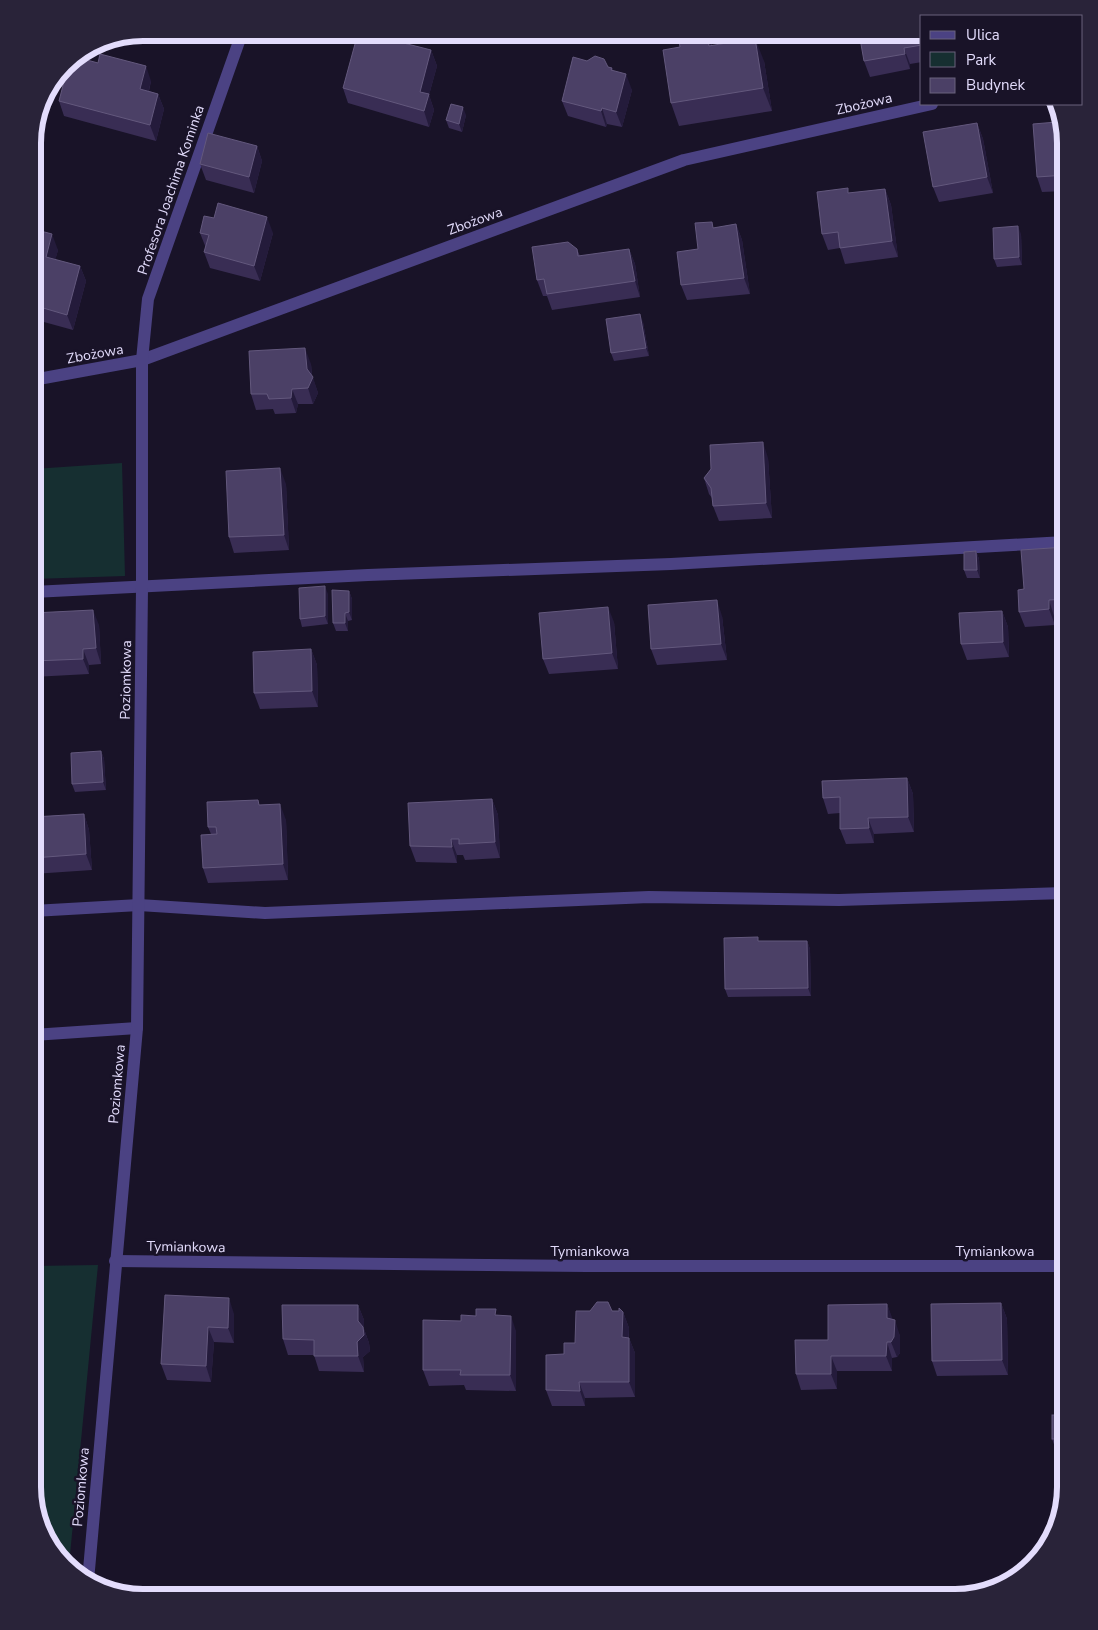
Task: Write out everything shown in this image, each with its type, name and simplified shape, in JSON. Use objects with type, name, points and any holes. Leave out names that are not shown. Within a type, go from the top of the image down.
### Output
[{"type":"street","name":"Profesora Joachima Kominka","points":[[142,360],[148,299],[239,41]]},
{"type":"street","name":"Zbożowa","points":[[41,379],[142,360],[684,160],[928,105]]},
{"type":"street","name":"Poziomkowa","points":[[89,1573],[137,1028],[142,588],[142,360]]},
{"type":"street","points":[[41,592],[368,575],[671,564],[1057,543]]},
{"type":"street","points":[[41,911],[139,905],[265,913],[649,897],[839,900],[1057,893]]},
{"type":"street","points":[[41,1034],[137,1028]]},
{"type":"street","name":"Tymiankowa","points":[[115,1261],[577,1266],[1057,1266]]},
{"type":"green space","points":[[122,463],[125,576],[41,579],[41,468]]},
{"type":"green space","points":[[98,1265],[70,1558],[62,1549],[49,1526],[42,1500],[41,1266]]},
{"type":"building","points":[[356,41],[396,41],[431,50],[420,92],[429,94],[424,111],[343,88]]},
{"type":"building","points":[[679,41],[708,41],[709,46],[738,41],[755,41],[763,88],[671,103],[663,50],[680,47]]},
{"type":"building","points":[[860,41],[920,41],[920,45],[904,48],[905,54],[864,61]]},
{"type":"building","points":[[100,54],[146,66],[140,89],[158,94],[150,125],[59,101],[65,78],[76,66],[85,59],[98,63]]},
{"type":"building","points":[[595,56],[604,59],[608,67],[612,68],[611,70],[626,74],[616,112],[602,108],[601,111],[562,101],[573,57],[587,61]]},
{"type":"building","points":[[451,104],[463,107],[459,124],[446,120]]},
{"type":"building","points":[[1054,122],[1057,143],[1057,176],[1037,177],[1033,124]]},
{"type":"building","points":[[977,123],[987,177],[933,187],[923,132]]},
{"type":"building","points":[[208,133],[257,146],[249,177],[200,164]]},
{"type":"building","points":[[848,188],[848,193],[885,189],[892,241],[840,248],[838,232],[822,234],[817,192]]},
{"type":"building","points":[[218,203],[267,217],[254,266],[204,252],[209,235],[200,233],[204,216],[214,218]]},
{"type":"building","points":[[712,222],[713,228],[736,224],[744,278],[681,285],[677,252],[698,249],[695,223]]},
{"type":"building","points":[[1018,226],[1019,257],[994,259],[993,228]]},
{"type":"building","points":[[41,231],[52,234],[46,257],[80,266],[67,315],[41,307]]},
{"type":"building","points":[[568,242],[577,249],[578,256],[629,249],[635,281],[547,294],[544,279],[537,280],[532,247]]},
{"type":"building","points":[[640,314],[646,348],[611,353],[606,319]]},
{"type":"building","points":[[305,348],[307,369],[313,377],[308,388],[292,389],[291,398],[269,399],[267,394],[251,394],[249,351]]},
{"type":"building","points":[[763,442],[766,503],[713,506],[711,488],[704,478],[711,469],[710,445]]},
{"type":"building","points":[[280,468],[284,535],[229,537],[226,471]]},
{"type":"building","points":[[1057,548],[1057,600],[1049,600],[1049,609],[1019,612],[1018,590],[1024,589],[1021,550]]},
{"type":"building","points":[[976,551],[977,570],[964,570],[964,552]]},
{"type":"building","points":[[325,586],[325,616],[300,619],[299,588]]},
{"type":"building","points":[[332,590],[349,591],[349,612],[345,613],[345,623],[333,623]]},
{"type":"building","points":[[717,600],[721,644],[651,649],[648,605]]},
{"type":"building","points":[[608,607],[612,653],[543,659],[539,613]]},
{"type":"building","points":[[93,610],[96,648],[83,649],[83,659],[41,661],[41,613]]},
{"type":"building","points":[[1002,611],[1003,642],[961,644],[959,613]]},
{"type":"building","points":[[311,649],[312,691],[254,693],[253,652]]},
{"type":"building","points":[[101,751],[103,782],[72,784],[71,753]]},
{"type":"building","points":[[907,778],[908,817],[868,818],[869,828],[840,829],[840,797],[823,798],[822,781]]},
{"type":"building","points":[[492,799],[495,842],[459,844],[459,839],[451,839],[452,847],[410,846],[408,803]]},
{"type":"building","points":[[258,800],[259,805],[280,804],[283,864],[203,868],[201,835],[217,834],[216,827],[208,827],[207,802]]},
{"type":"building","points":[[84,814],[86,854],[41,857],[41,817]]},
{"type":"building","points":[[758,937],[758,941],[807,941],[808,988],[725,989],[724,938]]},
{"type":"building","points":[[165,1295],[229,1298],[228,1328],[208,1327],[206,1366],[161,1364]]},
{"type":"building","points":[[597,1302],[608,1302],[612,1311],[619,1311],[619,1308],[623,1312],[622,1337],[629,1338],[629,1382],[579,1382],[580,1391],[546,1390],[546,1355],[564,1354],[564,1343],[575,1343],[576,1311],[590,1311]]},
{"type":"building","points":[[1001,1303],[1002,1360],[932,1361],[931,1304]]},
{"type":"building","points":[[887,1304],[887,1318],[895,1320],[894,1337],[891,1342],[887,1342],[886,1356],[831,1356],[831,1374],[796,1374],[795,1340],[828,1340],[828,1305]]},
{"type":"building","points":[[282,1305],[358,1305],[358,1321],[363,1327],[364,1335],[357,1342],[358,1356],[314,1356],[314,1340],[283,1339]]},
{"type":"building","points":[[476,1309],[496,1309],[495,1315],[511,1316],[510,1375],[460,1375],[461,1370],[423,1370],[423,1320],[461,1321],[461,1315],[476,1316]]},
{"type":"building","points":[[1052,1415],[1057,1415],[1057,1439],[1052,1439]]}]
